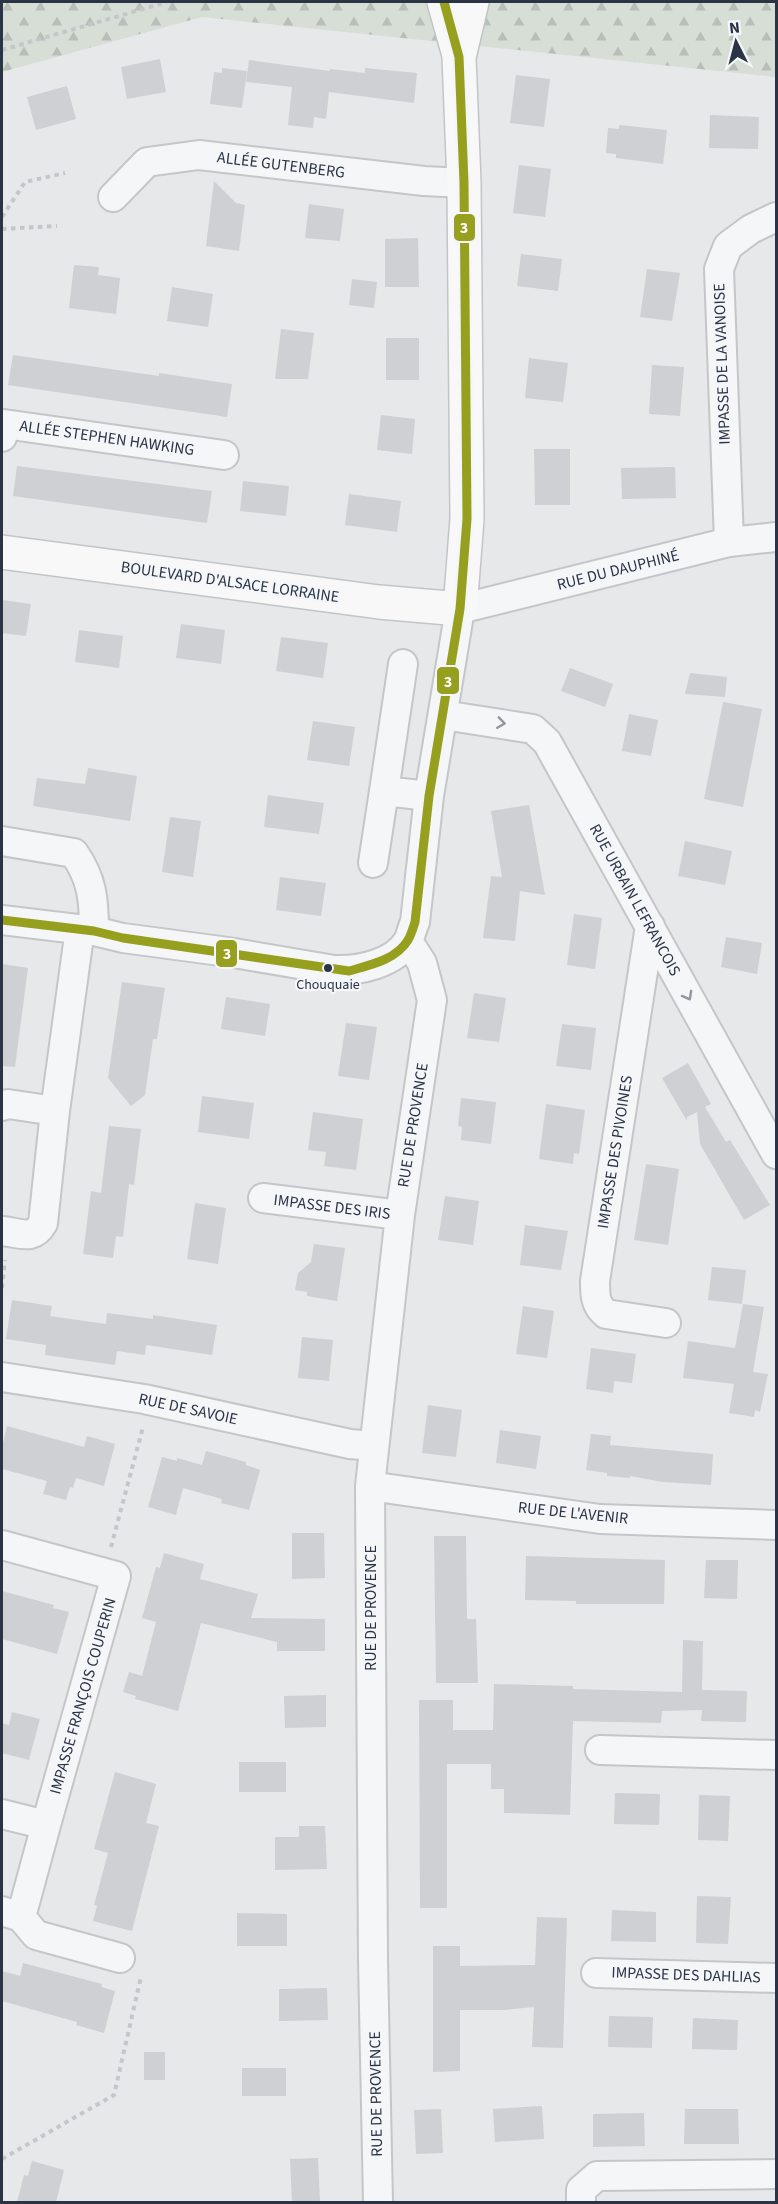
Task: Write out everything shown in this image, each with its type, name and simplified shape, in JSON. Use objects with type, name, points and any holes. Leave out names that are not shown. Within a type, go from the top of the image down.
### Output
[{"type":"main road","points":[[444,2],[459,57],[464,183],[467,519],[460,609]]},
{"type":"main road","points":[[459,57],[472,2]]},
{"type":"main road","name":"BOULEVARD D'ALSACE LORRAINE","points":[[2,552],[372,601],[460,609]]},
{"type":"street","name":"ALLÉE GUTENBERG","points":[[113,197],[147,162],[199,155],[424,181],[464,183]]},
{"type":"street","name":"IMPASSE DE LA VANOISE","points":[[729,542],[719,269],[728,246],[751,229],[777,217]]},
{"type":"street","name":"ALLÉE STEPHEN HAWKING","points":[[2,437],[4,423],[224,455]]},
{"type":"street","name":"RUE DU DAUPHINÉ","points":[[460,609],[729,542],[777,537]]},
{"type":"street","points":[[2,920],[87,930],[123,938],[349,971],[378,963],[395,954],[408,941],[415,922],[429,796],[460,609]]},
{"type":"street","points":[[373,863],[403,664]]},
{"type":"street","name":"RUE URBAIN LEFRANCOIS","points":[[443,715],[533,729],[547,742],[650,926],[766,1112],[777,1154]]},
{"type":"street","points":[[384,791],[429,796]]},
{"type":"street","points":[[2,841],[74,853],[86,870],[94,901],[55,1111],[43,1223],[38,1232],[33,1235],[2,1232]]},
{"type":"street","name":"IMPASSE DES PIVOINES","points":[[650,926],[595,1281],[595,1297],[599,1309],[606,1314],[666,1323]]},
{"type":"street","name":"RUE DE PROVENCE","points":[[378,2202],[373,1948],[370,1486],[400,1215],[432,1000],[422,963],[408,941]]},
{"type":"street","points":[[2,1106],[8,1104],[55,1111]]},
{"type":"street","name":"IMPASSE DES IRIS","points":[[263,1198],[400,1215]]},
{"type":"street","name":"RUE DE SAVOIE","points":[[2,1377],[150,1400],[350,1444],[373,1446]]},
{"type":"street","name":"RUE DE L'AVENIR","points":[[370,1486],[600,1519],[777,1525]]},
{"type":"street","name":"IMPASSE FRANÇOIS COUPERIN","points":[[2,1545],[116,1576],[46,1826]]},
{"type":"street","points":[[600,1750],[777,1755]]},
{"type":"street","points":[[2,1814],[46,1826],[11,1914],[36,1935],[120,1958]]},
{"type":"street","name":"IMPASSE DES DAHLIAS","points":[[596,1972],[777,1978]]},
{"type":"street","points":[[581,2202],[581,2190],[597,2176],[777,2174]]},
{"type":"path","points":[[2,50],[166,2]]},
{"type":"path","points":[[2,217],[25,182],[65,173]]},
{"type":"path","points":[[2,229],[57,226]]},
{"type":"path","points":[[104,1573],[150,1400]]},
{"type":"path","points":[[2,2159],[114,2095],[145,1962],[120,1958]]},
{"type":"green space","points":[[2,2],[776,2],[776,77],[202,17],[2,72]]},
{"type":"building","points":[[160,59],[166,92],[127,99],[121,67]]},
{"type":"building","points":[[249,60],[330,71],[330,69],[365,73],[365,68],[417,73],[414,103],[329,92],[326,119],[314,117],[313,128],[288,125],[292,87],[246,82]]},
{"type":"building","points":[[222,68],[247,71],[242,108],[210,104],[214,72],[222,73]]},
{"type":"building","points":[[516,75],[550,79],[544,127],[510,123]]},
{"type":"building","points":[[67,86],[76,119],[36,130],[27,97]]},
{"type":"building","points":[[710,115],[759,117],[758,149],[709,148]]},
{"type":"building","points":[[619,125],[667,130],[663,164],[616,158],[616,154],[606,153],[608,128],[619,129]]},
{"type":"building","points":[[519,165],[551,169],[545,217],[513,213]]},
{"type":"building","points":[[214,181],[236,203],[245,205],[239,251],[206,246]]},
{"type":"building","points":[[309,204],[344,209],[340,241],[305,238]]},
{"type":"building","points":[[418,238],[419,287],[385,287],[385,239]]},
{"type":"building","points":[[521,254],[562,259],[558,291],[517,286]]},
{"type":"building","points":[[74,265],[99,267],[98,275],[120,278],[116,314],[69,308]]},
{"type":"building","points":[[647,269],[680,273],[672,321],[640,317]]},
{"type":"building","points":[[352,279],[377,282],[374,308],[349,305]]},
{"type":"building","points":[[172,287],[213,294],[208,327],[167,321]]},
{"type":"building","points":[[281,329],[314,333],[308,379],[275,379]]},
{"type":"building","points":[[386,338],[419,338],[419,380],[386,380]]},
{"type":"building","points":[[13,355],[232,384],[227,417],[8,385]]},
{"type":"building","points":[[529,358],[568,363],[563,402],[525,398]]},
{"type":"building","points":[[652,365],[684,367],[680,416],[649,414]]},
{"type":"building","points":[[381,415],[415,419],[412,454],[377,450]]},
{"type":"building","points":[[534,449],[570,449],[570,505],[535,505]]},
{"type":"building","points":[[17,466],[212,491],[207,523],[13,496]]},
{"type":"building","points":[[675,467],[676,498],[622,499],[621,468]]},
{"type":"building","points":[[243,481],[289,486],[286,516],[240,511]]},
{"type":"building","points":[[349,494],[401,501],[397,532],[345,525]]},
{"type":"building","points":[[2,600],[31,604],[26,636],[2,633]]},
{"type":"building","points":[[181,624],[225,630],[221,664],[176,658]]},
{"type":"building","points":[[79,630],[123,636],[119,668],[75,662]]},
{"type":"building","points":[[281,637],[328,643],[323,678],[276,671]]},
{"type":"building","points":[[570,668],[613,684],[605,707],[561,691]]},
{"type":"building","points":[[690,673],[727,677],[725,697],[685,694]]},
{"type":"building","points":[[723,702],[762,709],[743,807],[704,799]]},
{"type":"building","points":[[629,714],[658,720],[651,756],[622,751]]},
{"type":"building","points":[[313,721],[355,727],[349,766],[307,760]]},
{"type":"building","points":[[88,768],[137,776],[130,821],[33,806],[37,778],[85,784]]},
{"type":"building","points":[[268,795],[324,803],[319,834],[264,827]]},
{"type":"building","points":[[529,805],[545,895],[520,891],[515,941],[483,938],[491,876],[502,877],[491,811]]},
{"type":"building","points":[[170,817],[201,821],[193,877],[162,872]]},
{"type":"building","points":[[685,841],[732,851],[725,885],[678,876]]},
{"type":"building","points":[[280,877],[326,883],[321,916],[276,910]]},
{"type":"building","points":[[574,914],[602,918],[595,969],[567,965]]},
{"type":"building","points":[[726,937],[762,943],[757,974],[721,967]]},
{"type":"building","points":[[2,964],[28,968],[15,1067],[2,1066]]},
{"type":"building","points":[[122,982],[165,988],[157,1039],[153,1039],[145,1095],[131,1106],[108,1078]]},
{"type":"building","points":[[474,993],[506,998],[499,1042],[467,1038]]},
{"type":"building","points":[[226,997],[270,1004],[265,1036],[221,1029]]},
{"type":"building","points":[[346,1023],[377,1027],[369,1080],[338,1076]]},
{"type":"building","points":[[562,1024],[596,1028],[591,1070],[556,1066]]},
{"type":"building","points":[[688,1063],[711,1104],[705,1107],[726,1142],[730,1140],[770,1205],[744,1220],[700,1144],[697,1112],[687,1117],[687,1121],[662,1078]]},
{"type":"building","points":[[202,1096],[254,1103],[249,1139],[198,1132]]},
{"type":"building","points":[[461,1098],[496,1102],[491,1144],[461,1140],[462,1127],[458,1126]]},
{"type":"building","points":[[546,1104],[585,1110],[579,1154],[574,1153],[573,1164],[539,1159]]},
{"type":"building","points":[[313,1112],[363,1119],[356,1170],[324,1166],[326,1152],[308,1150]]},
{"type":"building","points":[[109,1126],[141,1129],[134,1185],[129,1184],[123,1237],[116,1236],[113,1258],[83,1254],[91,1191],[101,1193]]},
{"type":"building","points":[[646,1164],[679,1169],[668,1245],[634,1240]]},
{"type":"building","points":[[445,1196],[479,1201],[473,1245],[438,1240]]},
{"type":"building","points":[[195,1203],[226,1208],[218,1264],[187,1259]]},
{"type":"building","points":[[525,1225],[568,1231],[561,1270],[520,1265]]},
{"type":"building","points":[[314,1244],[345,1248],[337,1301],[307,1296],[307,1292],[295,1290],[298,1273],[311,1262]]},
{"type":"building","points":[[712,1267],[746,1270],[742,1304],[708,1300]]},
{"type":"building","points":[[12,1300],[52,1306],[50,1316],[106,1324],[107,1313],[153,1319],[153,1315],[217,1325],[212,1355],[146,1345],[145,1355],[117,1351],[115,1365],[45,1355],[46,1345],[6,1339]]},
{"type":"building","points":[[743,1304],[764,1307],[753,1372],[768,1374],[760,1412],[755,1410],[754,1417],[729,1413],[734,1384],[683,1378],[688,1341],[735,1348]]},
{"type":"building","points":[[523,1306],[554,1311],[547,1358],[516,1354]]},
{"type":"building","points":[[302,1337],[333,1340],[329,1381],[298,1378]]},
{"type":"building","points":[[591,1348],[636,1354],[632,1383],[614,1381],[613,1393],[586,1389]]},
{"type":"building","points":[[428,1405],[462,1410],[456,1457],[422,1453]]},
{"type":"building","points":[[7,1426],[84,1447],[87,1436],[115,1444],[104,1486],[76,1478],[66,1500],[43,1494],[47,1481],[2,1469],[2,1447]]},
{"type":"building","points":[[500,1430],[541,1436],[536,1469],[496,1463]]},
{"type":"building","points":[[591,1434],[611,1436],[610,1445],[713,1454],[711,1485],[663,1482],[630,1476],[630,1478],[607,1476],[607,1473],[586,1470]]},
{"type":"building","points":[[206,1451],[246,1462],[246,1465],[260,1470],[249,1510],[221,1503],[222,1499],[183,1488],[176,1515],[148,1507],[162,1457],[177,1461],[177,1458],[202,1465]]},
{"type":"building","points":[[292,1533],[324,1533],[325,1578],[292,1579]]},
{"type":"building","points":[[434,1536],[466,1536],[467,1619],[476,1619],[478,1683],[436,1683]]},
{"type":"building","points":[[164,1553],[204,1564],[200,1579],[258,1594],[251,1618],[325,1619],[325,1651],[277,1651],[277,1642],[201,1623],[178,1711],[135,1699],[136,1696],[123,1692],[129,1672],[142,1676],[156,1622],[142,1618],[156,1567],[160,1568]]},
{"type":"building","points":[[526,1556],[665,1560],[664,1604],[576,1604],[576,1601],[525,1600]]},
{"type":"building","points":[[706,1560],[738,1560],[737,1599],[704,1598]]},
{"type":"building","points":[[2,1591],[54,1605],[53,1608],[69,1612],[57,1654],[2,1639]]},
{"type":"building","points":[[683,1640],[703,1641],[702,1690],[747,1691],[746,1722],[701,1721],[702,1710],[662,1711],[661,1723],[573,1721],[570,1815],[504,1813],[504,1789],[491,1789],[491,1764],[447,1764],[447,1908],[420,1908],[419,1700],[453,1700],[453,1730],[493,1730],[494,1684],[682,1692]]},
{"type":"building","points":[[326,1695],[326,1727],[285,1728],[284,1696]]},
{"type":"building","points":[[12,1712],[40,1719],[29,1760],[2,1753],[2,1723],[9,1725]]},
{"type":"building","points":[[239,1762],[286,1762],[286,1792],[239,1792]]},
{"type":"building","points":[[115,1772],[156,1784],[146,1823],[159,1826],[132,1931],[93,1921],[97,1906],[94,1905],[108,1853],[94,1849]]},
{"type":"building","points":[[615,1793],[660,1794],[659,1825],[614,1824]]},
{"type":"building","points":[[699,1795],[730,1796],[728,1841],[698,1840]]},
{"type":"building","points":[[299,1826],[325,1826],[327,1869],[275,1870],[275,1837],[299,1837]]},
{"type":"building","points":[[697,1896],[731,1897],[728,1944],[696,1943]]},
{"type":"building","points":[[612,1910],[656,1912],[656,1942],[611,1941]]},
{"type":"building","points":[[237,1913],[287,1914],[287,1946],[237,1946]]},
{"type":"building","points":[[537,1917],[567,1918],[563,2048],[532,2047],[534,2007],[460,2010],[460,2071],[433,2072],[433,1946],[460,1946],[460,1966],[535,1965]]},
{"type":"building","points":[[23,1963],[102,1984],[101,1987],[115,1991],[104,2033],[76,2025],[77,2022],[2,2001],[2,1971],[20,1976]]},
{"type":"building","points":[[327,1988],[328,2020],[279,2021],[279,1989]]},
{"type":"building","points":[[609,2016],[653,2017],[652,2048],[608,2047]]},
{"type":"building","points":[[693,2018],[738,2020],[737,2050],[692,2049]]},
{"type":"building","points":[[144,2052],[165,2052],[165,2080],[144,2080]]},
{"type":"building","points":[[242,2068],[286,2068],[286,2096],[242,2096]]},
{"type":"building","points":[[542,2106],[544,2139],[495,2142],[493,2109]]},
{"type":"building","points":[[441,2109],[443,2153],[416,2154],[414,2110]]},
{"type":"building","points":[[685,2109],[738,2109],[739,2144],[684,2144]]},
{"type":"building","points":[[644,2113],[645,2146],[593,2147],[593,2114]]},
{"type":"building","points":[[318,2158],[320,2202],[292,2202],[290,2159]]},
{"type":"building","points":[[32,2161],[64,2170],[56,2202],[17,2202],[24,2175],[28,2176]]},
{"type":"transit line","name":"3","points":[[2,920],[94,931],[123,938],[349,971],[390,957],[403,947],[409,938],[415,922],[429,796],[460,609],[467,519],[464,183],[459,57],[444,2]]},
{"type":"place","name":"Chouquaie","points":[[328,968]]}]
